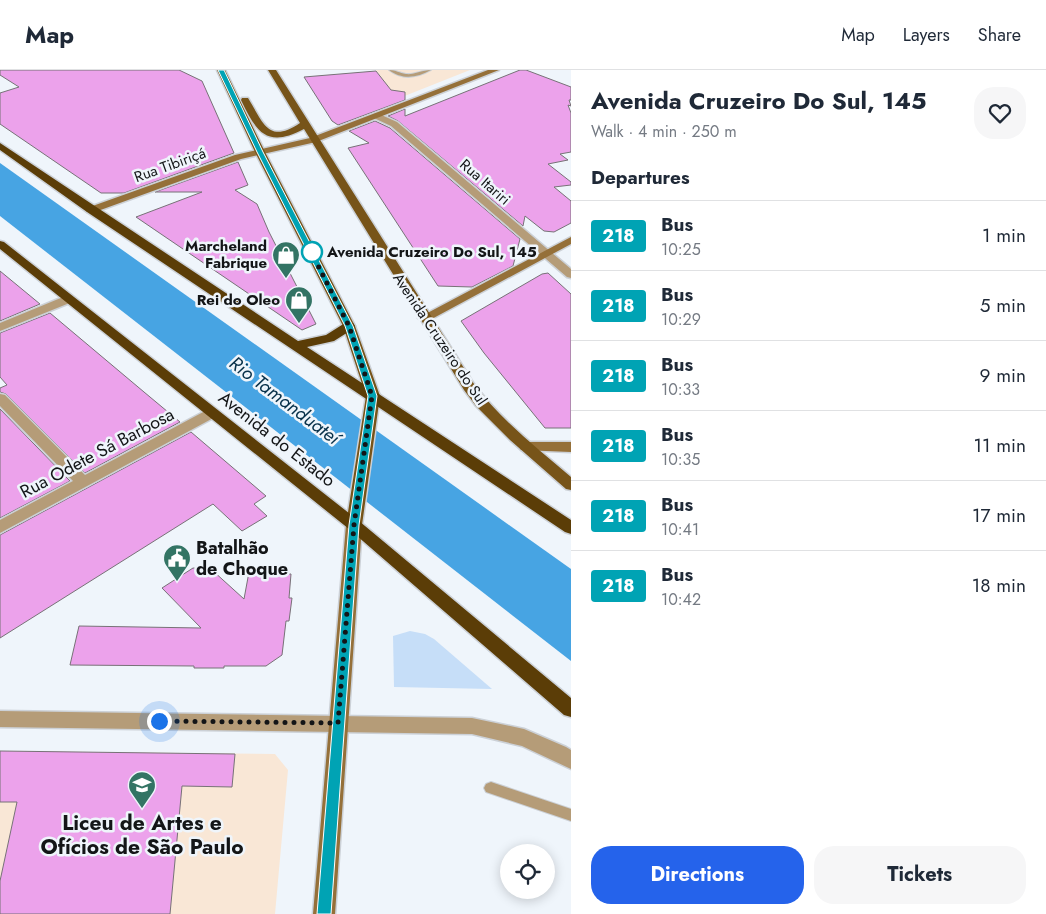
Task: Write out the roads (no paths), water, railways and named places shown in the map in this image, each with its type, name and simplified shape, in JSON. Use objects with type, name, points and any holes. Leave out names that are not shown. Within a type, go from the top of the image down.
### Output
[{"type":"highway","points":[[0,146],[91,210],[571,528]]},
{"type":"highway","name":"Avenida do Estado","points":[[0,244],[354,525],[571,708]]},
{"type":"highway","points":[[296,346],[330,338],[349,326]]},
{"type":"main road","points":[[221,70],[260,152],[349,326],[372,396],[354,525]]},
{"type":"main road","name":"Avenida Cruzeiro do Sul","points":[[272,70],[424,318],[481,403],[526,447],[571,484]]},
{"type":"main road","points":[[228,86],[240,90],[260,127],[266,131],[284,134],[295,131],[305,124]]},
{"type":"street","name":"Rua Tibiriçá","points":[[91,210],[238,156],[314,140],[496,70]]},
{"type":"street","name":"Rua Itariri","points":[[377,116],[394,124],[571,275]]},
{"type":"street","points":[[424,318],[571,240]]},
{"type":"street","points":[[0,327],[68,299]]},
{"type":"street","points":[[0,398],[82,482]]},
{"type":"street","name":"Rua Odete Sá Barbosa","points":[[0,527],[212,413]]},
{"type":"street","points":[[526,447],[571,447]]},
{"type":"street","points":[[324,914],[354,525]]},
{"type":"street","points":[[0,720],[472,726],[517,734],[544,745],[571,760]]},
{"type":"lane","points":[[392,70],[405,77],[428,70]]},
{"type":"lane","points":[[491,788],[571,815]]},
{"type":"water","name":"Rio Tamanduateí","points":[[0,163],[571,569],[571,661],[0,216]]},
{"type":"place","name":"Avenida Cruzeiro Do Sul, 145","points":[[312,252]]},
{"type":"place","name":"Marcheland Fabrique","points":[[286,279]]},
{"type":"place","name":"Rei do Oleo","points":[[299,324]]},
{"type":"place","name":"Batalhão de Choque","points":[[177,582]]},
{"type":"place","name":"Liceu de Artes e Ofícios de São Paulo","points":[[142,809]]}]
